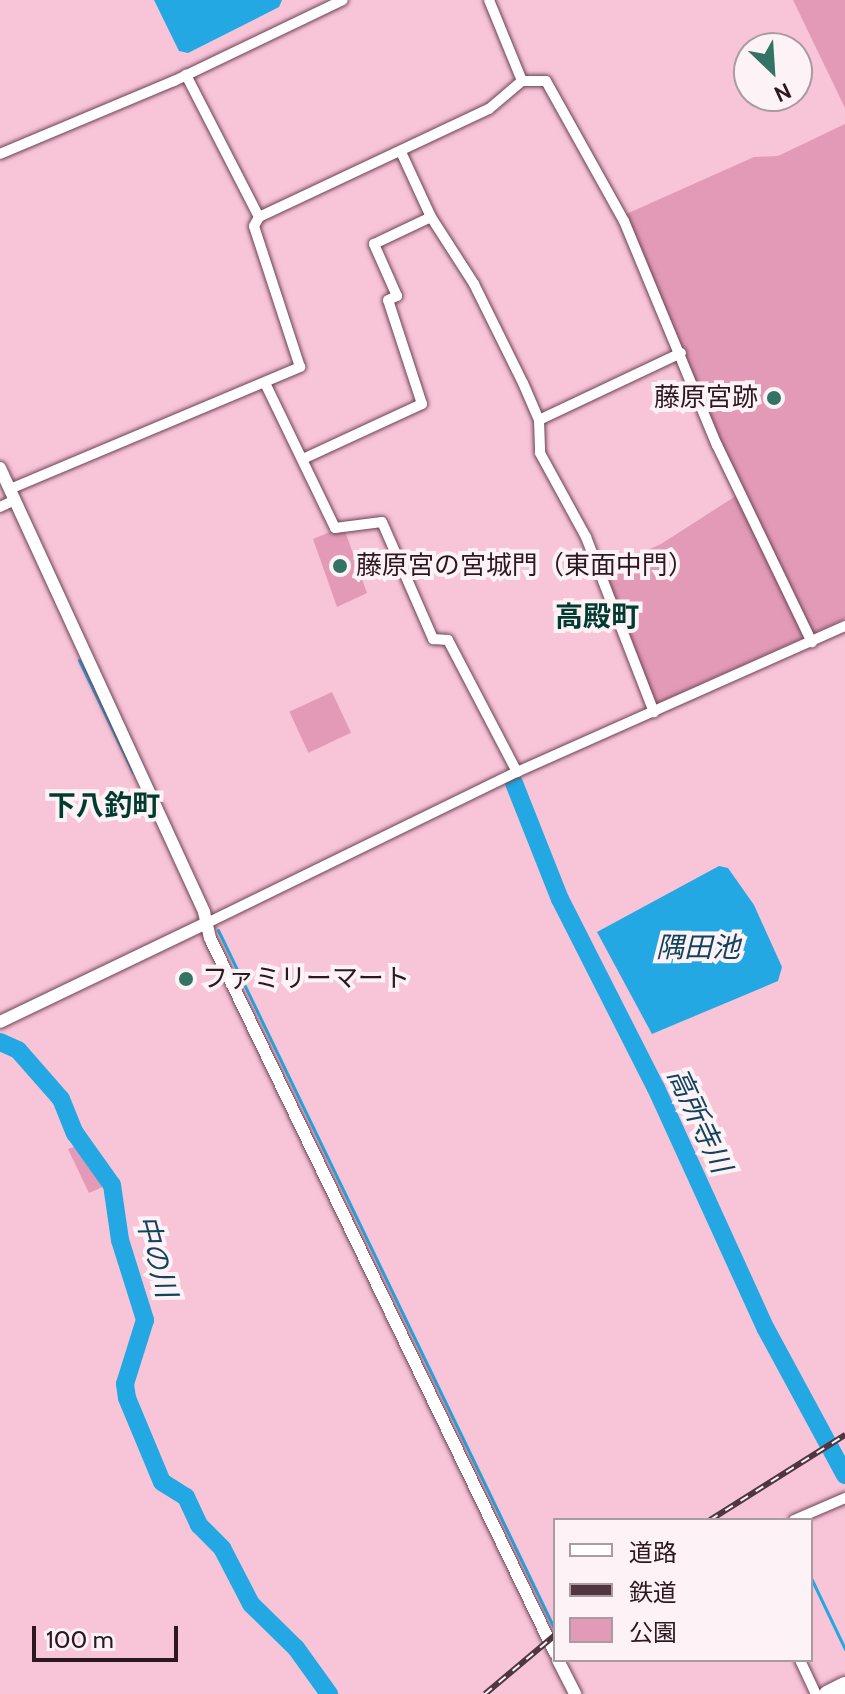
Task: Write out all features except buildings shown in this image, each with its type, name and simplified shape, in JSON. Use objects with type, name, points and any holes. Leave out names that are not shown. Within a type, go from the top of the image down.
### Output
[{"type":"highway","points":[[827,1694],[845,1685]]},
{"type":"street","points":[[0,154],[186,75],[343,0]]},
{"type":"street","points":[[489,0],[522,81]]},
{"type":"street","points":[[186,75],[259,217]]},
{"type":"street","points":[[0,507],[12,494],[300,367],[254,226],[259,217],[489,109],[522,81],[546,81],[624,221],[717,445],[812,642]]},
{"type":"street","points":[[401,152],[431,217],[474,284],[539,420],[540,453],[586,537],[654,712]]},
{"type":"street","points":[[305,458],[422,404],[388,300],[397,296],[374,244],[431,217]]},
{"type":"street","points":[[539,420],[681,353]]},
{"type":"street","points":[[265,383],[305,458],[335,528],[382,522],[433,639],[448,640],[517,772]]},
{"type":"street","points":[[0,468],[207,923],[480,1505],[553,1649]]},
{"type":"street","points":[[0,1022],[517,772],[845,626]]},
{"type":"street","points":[[799,1518],[845,1498]]},
{"type":"street","points":[[559,1662],[575,1694]]},
{"type":"street","points":[[801,1662],[816,1694]]},
{"type":"green space","points":[[793,0],[845,0],[845,108],[813,42],[813,32],[808,32]]},
{"type":"green space","name":"藤原宮跡","points":[[845,124],[845,619],[658,703],[653,701],[603,570],[661,544],[742,492],[624,215],[754,157],[778,156]]},
{"type":"green space","name":"藤原宮の宮城門（東面中門）","points":[[332,531],[345,531],[367,593],[337,607],[313,539]]},
{"type":"green space","points":[[332,692],[351,733],[308,753],[289,712]]},
{"type":"green space","points":[[80,1145],[107,1185],[89,1193],[68,1149]]},
{"type":"water","points":[[154,0],[282,0],[279,7],[188,53],[179,51]]},
{"type":"water","name":"隅田池","points":[[719,866],[728,868],[754,905],[782,967],[778,981],[652,1034],[597,932]]},
{"type":"waterway","points":[[79,660],[133,772]]},
{"type":"waterway","name":"高所寺川","points":[[514,783],[560,899],[656,1088],[766,1329],[845,1475]]},
{"type":"waterway","points":[[218,930],[553,1626]]},
{"type":"waterway","name":"中の川","points":[[0,1042],[18,1050],[61,1099],[75,1133],[112,1185],[120,1240],[145,1320],[125,1384],[127,1398],[162,1482],[186,1497],[199,1525],[222,1548],[251,1604],[296,1648],[329,1694]]},
{"type":"waterway","points":[[813,1582],[845,1649]]},
{"type":"railway","points":[[713,1518],[845,1435]]},
{"type":"railway","points":[[485,1694],[553,1637]]},
{"type":"place","name":"藤原宮跡","points":[[774,398]]},
{"type":"place","name":"藤原宮の宮城門（東面中門）","points":[[340,566]]},
{"type":"place","name":"ファミリーマート","points":[[186,979]]},
{"type":"district","name":"高殿町","points":[[597,616]]},
{"type":"district","name":"下八釣町","points":[[104,805]]}]
